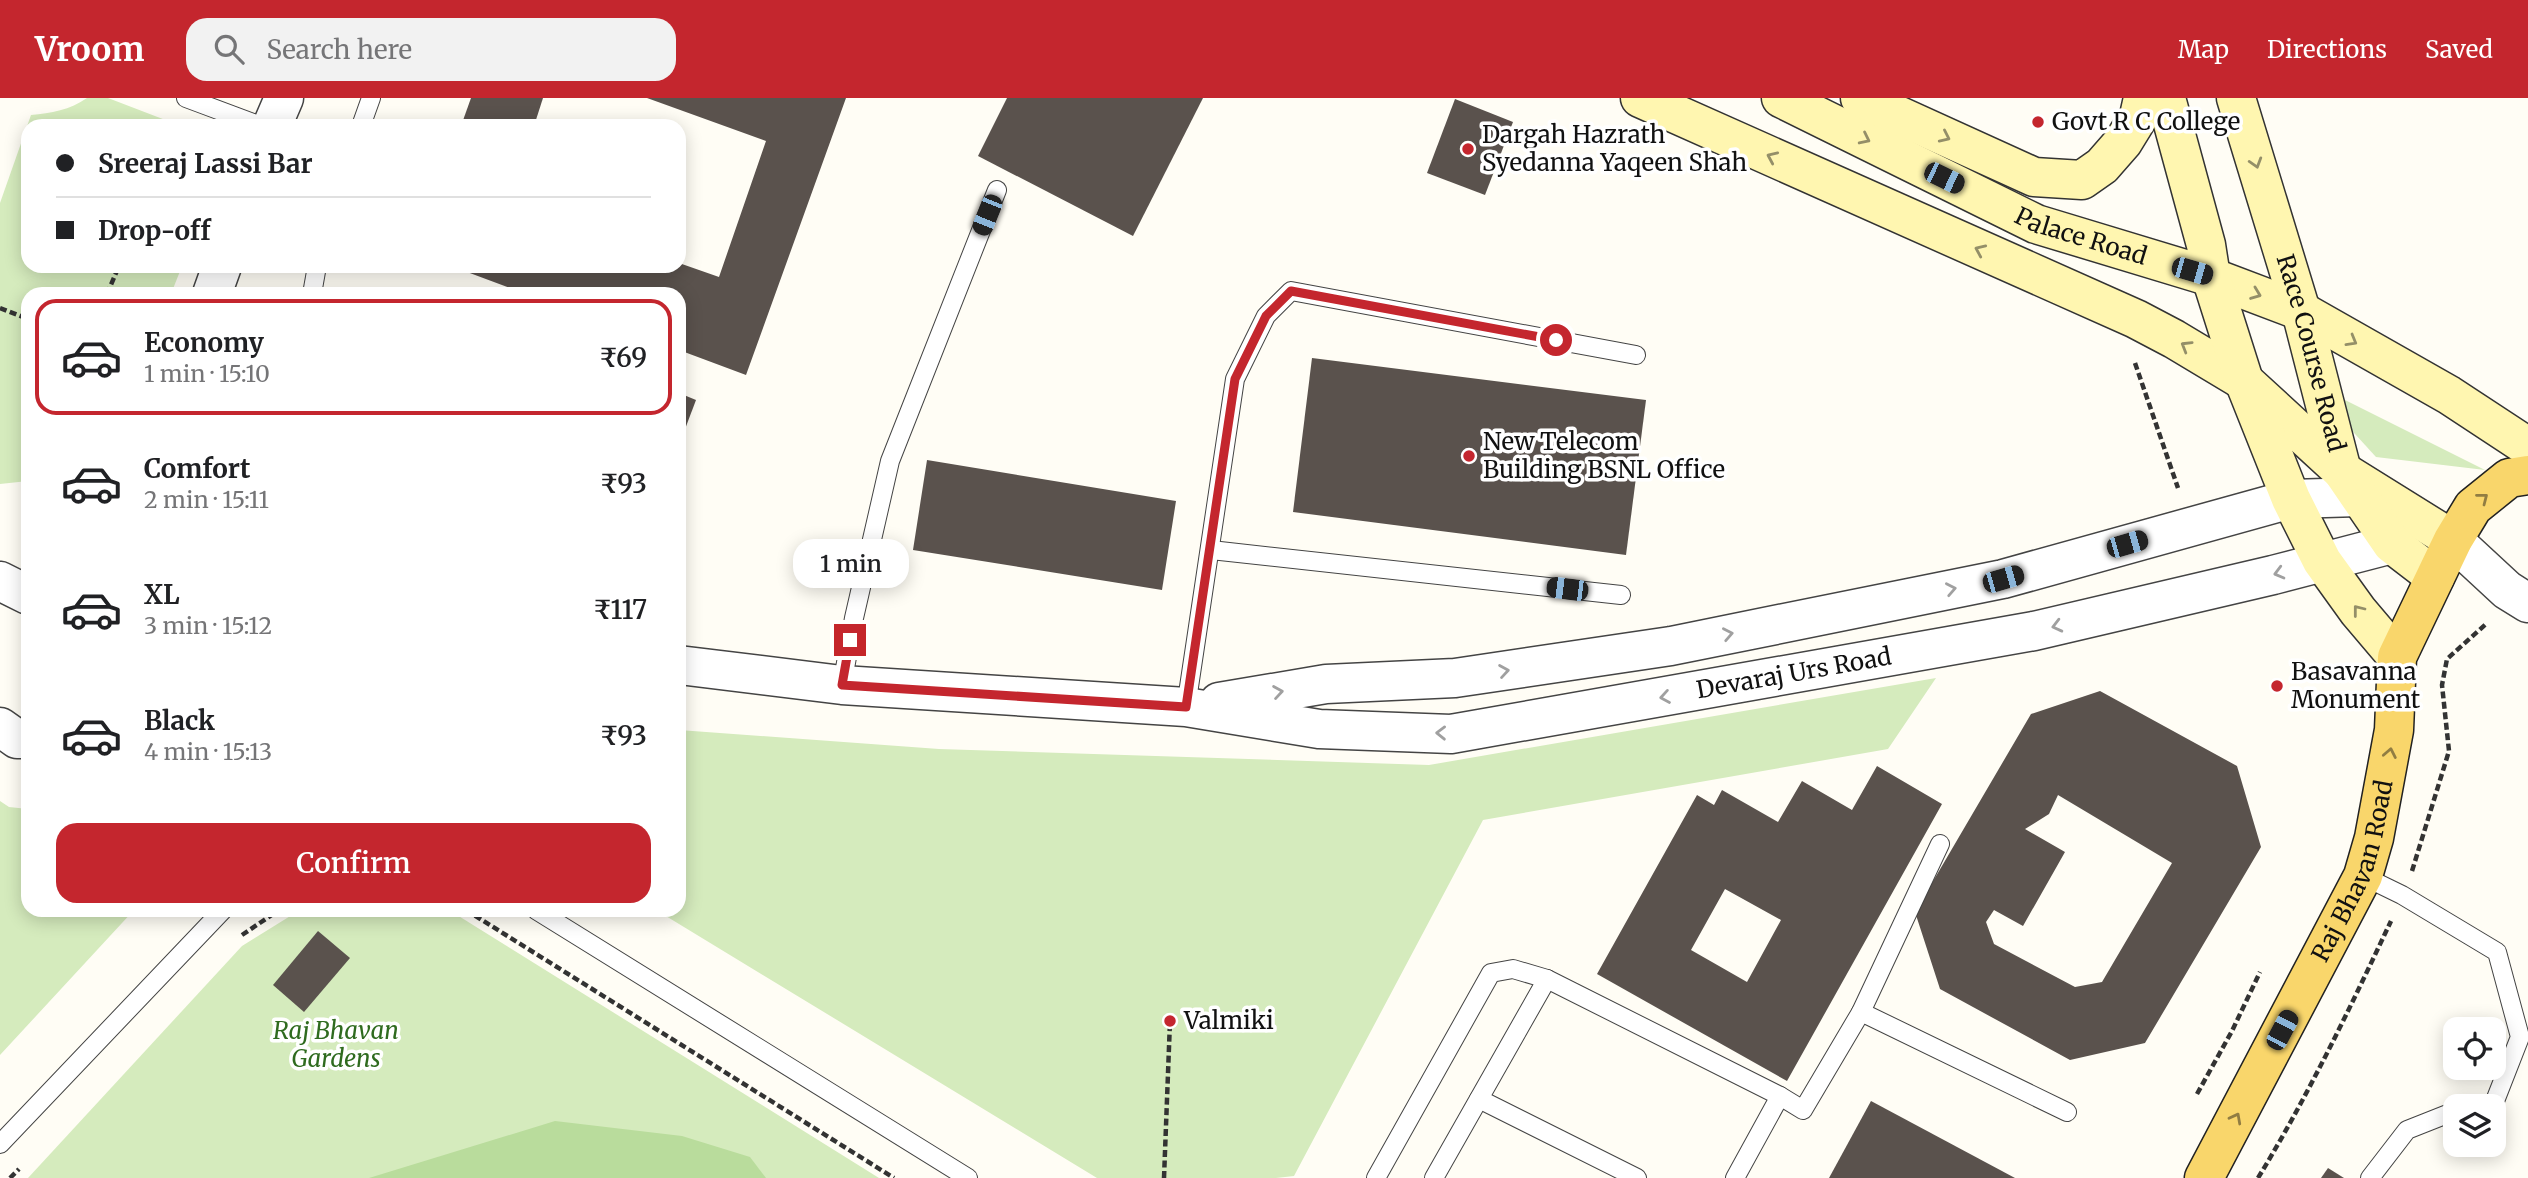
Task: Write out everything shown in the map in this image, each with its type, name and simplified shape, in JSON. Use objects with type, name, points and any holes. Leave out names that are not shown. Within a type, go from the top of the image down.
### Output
[{"type":"main road","name":"Palace Road","points":[[1640,98],[2174,339],[2244,381],[2350,484]]},
{"type":"main road","name":"Palace Road","points":[[1782,98],[2036,224],[2211,277],[2301,311],[2449,395],[2528,447]]},
{"type":"main road","name":"Palace Road","points":[[1860,98],[2034,177],[2082,180],[2102,166],[2123,142],[2139,116],[2143,98]]},
{"type":"main road","points":[[2166,98],[2206,244],[2211,277],[2244,381],[2291,499],[2322,561],[2358,611],[2398,657],[2453,540],[2473,507],[2509,478],[2528,475]]},
{"type":"main road","name":"Race Course Road","points":[[2236,98],[2350,484],[2392,544],[2435,577]]},
{"type":"main road","points":[[2350,484],[2453,540]]},
{"type":"main road","name":"Raj Bhavan Road","points":[[2204,1178],[2362,876],[2374,838],[2394,730],[2398,657]]},
{"type":"street","points":[[275,119],[284,98]]},
{"type":"street","name":"Devaraj Urs Road","points":[[1186,707],[1326,684],[1455,678],[1671,646],[2003,579],[2350,484]]},
{"type":"street","points":[[2453,540],[2518,597]]},
{"type":"street","name":"Devaraj Urs Road","points":[[686,666],[842,685],[1186,707],[1319,729],[1451,734],[2034,631],[2392,544]]},
{"type":"street","points":[[0,581],[21,592]]},
{"type":"street","points":[[0,727],[21,739]]},
{"type":"lane","points":[[186,98],[242,119]]},
{"type":"lane","points":[[364,119],[371,98]]},
{"type":"lane","points":[[842,685],[854,618],[890,461],[997,190]]},
{"type":"lane","points":[[1186,707],[1235,379],[1266,316],[1291,291],[1636,355]]},
{"type":"lane","points":[[1211,550],[1621,596]]},
{"type":"lane","points":[[1376,1178],[1491,973],[1513,969],[1547,979],[1780,1096],[1802,1110],[1861,1012],[1940,844]]},
{"type":"lane","points":[[2362,876],[2402,895],[2497,952],[2520,1037],[2498,1094]]},
{"type":"lane","points":[[0,1144],[216,917]]},
{"type":"lane","points":[[547,917],[968,1178]]},
{"type":"lane","points":[[1433,1178],[1547,979]]},
{"type":"lane","points":[[1861,1012],[2067,1112]]},
{"type":"lane","points":[[1735,1178],[1780,1096]]},
{"type":"lane","points":[[1479,1099],[1637,1178]]},
{"type":"lane","points":[[2371,1178],[2407,1130],[2443,1116]]},
{"type":"path","points":[[0,308],[21,316]]},
{"type":"path","points":[[2133,358],[2178,488]]},
{"type":"path","points":[[2442,685],[2447,659],[2518,597]]},
{"type":"path","points":[[477,917],[894,1178]]},
{"type":"path","points":[[2197,1094],[2232,1031],[2260,972]]},
{"type":"path","points":[[1164,1178],[1170,1021]]},
{"type":"green space","points":[[87,98],[108,98],[163,119],[30,119],[31,115],[74,105]]},
{"type":"green space","points":[[21,143],[21,273],[179,273],[174,287],[21,287],[21,482],[0,484],[0,203]]},
{"type":"green space","points":[[2327,391],[2485,470],[2376,457],[2345,423]]},
{"type":"green space","points":[[1936,678],[1888,749],[1483,820],[1294,1176],[1097,1178],[668,917],[686,917],[686,731],[939,749],[1429,765]]},
{"type":"green space","points":[[0,801],[9,807],[21,808],[21,917],[128,917],[0,1055]]},
{"type":"green space","name":"Raj Bhavan Gardens","points":[[289,917],[460,917],[879,1178],[28,1178],[242,946]]},
{"type":"green space","points":[[555,1121],[682,1136],[750,1157],[766,1178],[369,1178]]},
{"type":"building","points":[[471,98],[543,98],[536,119],[464,119]]},
{"type":"building","points":[[647,98],[846,98],[746,375],[686,353],[686,287],[507,287],[470,273],[686,273],[686,265],[719,277],[766,141]]},
{"type":"building","points":[[1007,98],[1203,98],[1133,236],[978,156]]},
{"type":"building","points":[[1455,99],[1513,122],[1485,195],[1427,173]]},
{"type":"building","name":"New Telecom Building BSNL Office","points":[[1312,358],[1646,400],[1626,555],[1293,512]]},
{"type":"building","points":[[686,396],[696,400],[686,426]]},
{"type":"building","points":[[927,460],[1176,501],[1162,590],[913,550]]},
{"type":"building","points":[[2100,691],[2237,766],[2261,847],[2145,1043],[2070,1060],[1940,989],[1915,912],[2031,714]],"holes":[[[2058,795],[2172,863],[2102,982],[2075,987],[1994,944],[1986,922],[1994,910],[2023,926],[2065,852],[2025,829],[2049,814]]]},
{"type":"building","points":[[1877,766],[1942,804],[1787,1081],[1597,974],[1697,795],[1714,805],[1722,790],[1778,822],[1802,781],[1852,810]],"holes":[[[1725,889],[1781,920],[1747,982],[1691,950]]]},
{"type":"building","points":[[318,931],[350,958],[304,1012],[273,985]]},
{"type":"building","points":[[1871,1101],[2015,1178],[1829,1178]]},
{"type":"building","points":[[2328,1168],[2344,1178],[2321,1178]]},
{"type":"place","name":"Govt R C College","points":[[2038,122]]},
{"type":"place","name":"Dargah Hazrath Syedanna Yaqeen Shah","points":[[1468,149]]},
{"type":"place","name":"New Telecom Building BSNL Office","points":[[1469,456]]},
{"type":"place","name":"Basavanna Monument","points":[[2277,686]]},
{"type":"place","name":"Valmiki","points":[[1170,1021]]},
{"type":"route","points":[[850,640],[842,685],[1186,707],[1235,379],[1266,316],[1291,291],[1556,340]]}]
